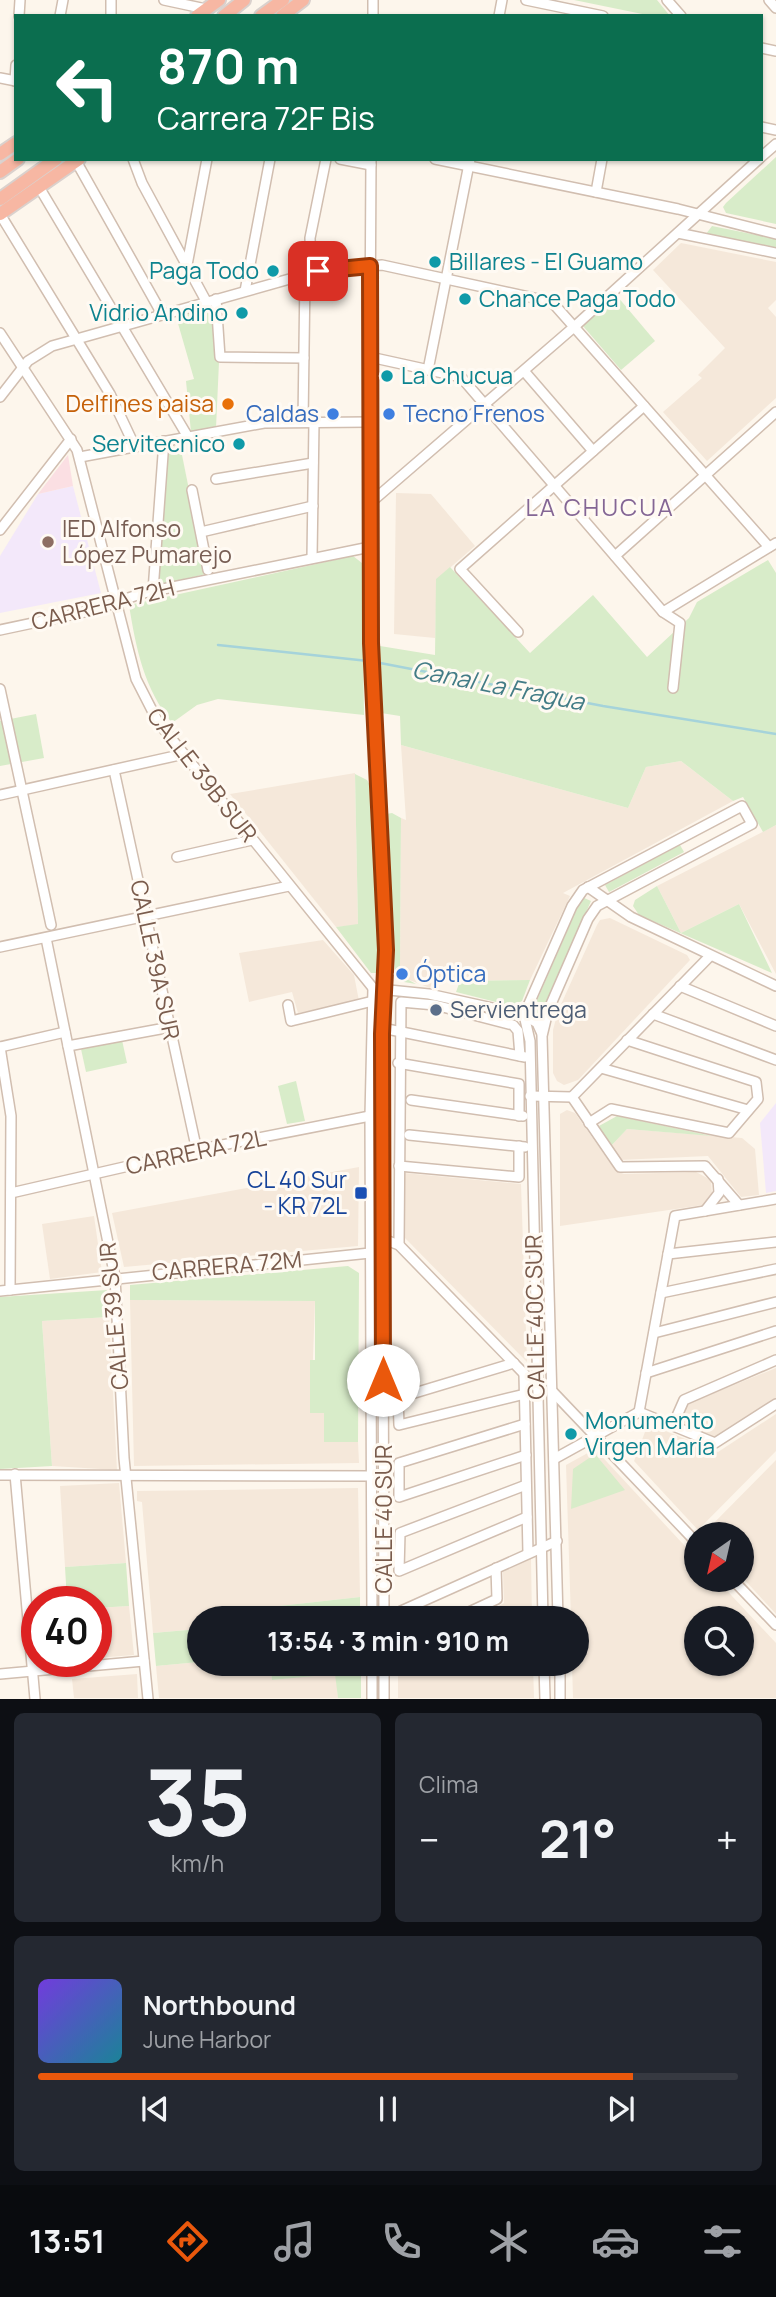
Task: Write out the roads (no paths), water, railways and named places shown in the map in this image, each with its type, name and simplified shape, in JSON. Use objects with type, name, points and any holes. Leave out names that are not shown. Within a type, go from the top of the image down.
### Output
[{"type":"highway","points":[[201,13],[219,0]]},
{"type":"highway","points":[[226,14],[244,0]]},
{"type":"highway","points":[[264,14],[283,0]]},
{"type":"highway","points":[[285,14],[303,0]]},
{"type":"highway","points":[[0,172],[15,161]]},
{"type":"highway","points":[[0,199],[53,161]]},
{"type":"highway","points":[[39,187],[55,161]]},
{"type":"highway","points":[[0,214],[76,161]]},
{"type":"street","points":[[164,0],[201,13]]},
{"type":"street","points":[[526,0],[593,14]]},
{"type":"street","points":[[667,0],[679,14]]},
{"type":"street","points":[[769,0],[776,8]]},
{"type":"street","points":[[78,161],[162,314]]},
{"type":"street","points":[[134,161],[142,183],[187,265],[211,300],[220,358],[304,358]]},
{"type":"street","points":[[187,265],[207,161]]},
{"type":"street","points":[[245,291],[270,161]]},
{"type":"street","points":[[303,422],[310,238],[326,161]]},
{"type":"street","points":[[596,192],[602,161]]},
{"type":"street","points":[[369,504],[574,327],[757,161]]},
{"type":"street","name":"CALLE 40 SUR","points":[[371,162],[371,643],[386,950],[382,1028],[384,1606]]},
{"type":"street","points":[[428,370],[469,163],[776,234]]},
{"type":"street","points":[[39,187],[188,437]]},
{"type":"street","points":[[0,214],[110,394],[135,447]]},
{"type":"street","points":[[678,233],[776,253]]},
{"type":"street","points":[[0,397],[23,366],[44,349],[76,337],[308,274],[370,266],[446,278],[552,302],[706,476],[773,545],[663,612]]},
{"type":"street","name":"CALLE 39B SUR","points":[[0,333],[71,439],[80,457],[140,690],[158,722],[373,988]]},
{"type":"street","points":[[370,357],[461,377],[663,612],[680,624],[673,688]]},
{"type":"street","points":[[524,371],[593,451]]},
{"type":"street","points":[[518,632],[460,569],[644,406]]},
{"type":"street","points":[[615,556],[776,412]]},
{"type":"street","points":[[312,558],[314,422]]},
{"type":"street","points":[[80,457],[264,423],[369,422]]},
{"type":"street","points":[[2,523],[71,439]]},
{"type":"street","points":[[153,591],[164,441]]},
{"type":"street","points":[[216,479],[313,463]]},
{"type":"street","points":[[192,490],[208,570]]},
{"type":"street","points":[[201,532],[313,506]]},
{"type":"street","name":"CARRERA 72H","points":[[0,630],[94,610],[153,591],[370,547]]},
{"type":"street","points":[[0,689],[51,925]]},
{"type":"street","points":[[0,795],[184,754]]},
{"type":"street","name":"CALLE 39A SUR","points":[[114,770],[197,1151]]},
{"type":"street","points":[[524,1015],[572,906],[587,887],[742,806],[752,824],[605,900]]},
{"type":"street","points":[[687,835],[696,853]]},
{"type":"street","points":[[177,857],[252,840]]},
{"type":"street","points":[[0,947],[289,886]]},
{"type":"street","points":[[587,887],[631,917],[776,986]]},
{"type":"street","name":"CALLE 40C SUR","points":[[558,1606],[542,1036],[548,1011],[588,919],[605,900]]},
{"type":"street","name":"CALLE 39 SUR","points":[[46,938],[115,1278],[126,1477],[148,1699]]},
{"type":"street","points":[[530,1096],[572,1097],[710,956]]},
{"type":"street","points":[[680,986],[776,1026]]},
{"type":"street","points":[[373,988],[429,994],[524,1015],[537,1023],[542,1036]]},
{"type":"street","name":"CALLE 40 SUR","points":[[372,1606],[370,1116],[373,988]]},
{"type":"street","points":[[382,1028],[398,1031],[525,1057],[517,1027],[426,1003],[407,1000],[399,1004],[398,1031],[399,1245]]},
{"type":"street","points":[[288,1004],[291,1021],[373,1001]]},
{"type":"street","points":[[363,1005],[372,1012]]},
{"type":"street","points":[[497,1020],[500,1010]]},
{"type":"street","points":[[653,1014],[776,1060]]},
{"type":"street","name":"CALLE 40C SUR","points":[[524,1015],[529,1034],[525,1057],[530,1096],[542,1606]]},
{"type":"street","points":[[68,1046],[160,1029]]},
{"type":"street","points":[[10,1290],[11,1116],[0,1047],[65,1032]]},
{"type":"street","points":[[589,1123],[611,1109],[731,1132],[758,1099],[756,1082],[627,1040]]},
{"type":"street","points":[[398,1063],[519,1084],[519,1116]]},
{"type":"street","points":[[601,1068],[748,1110]]},
{"type":"street","points":[[572,1097],[616,1165],[625,1168],[705,1166],[718,1177],[739,1205]]},
{"type":"street","points":[[411,1100],[530,1117]]},
{"type":"street","name":"CARRERA 72L","points":[[11,1193],[197,1151],[382,1114]]},
{"type":"street","points":[[409,1135],[530,1147]]},
{"type":"street","points":[[399,1166],[519,1177],[519,1146]]},
{"type":"street","points":[[705,1211],[719,1193],[718,1177]]},
{"type":"street","points":[[639,1412],[675,1216],[776,1199]]},
{"type":"street","points":[[383,1239],[399,1245],[537,1387]]},
{"type":"street","points":[[668,1254],[776,1242]]},
{"type":"street","name":"CARRERA 72M","points":[[0,1291],[370,1253]]},
{"type":"street","points":[[661,1293],[776,1269]]},
{"type":"street","points":[[654,1333],[776,1302]]},
{"type":"street","points":[[535,1325],[551,1325]]},
{"type":"street","points":[[646,1373],[776,1331]]},
{"type":"street","points":[[673,1426],[684,1401],[776,1360]]},
{"type":"street","name":"CALLE 40 SUR","points":[[514,1363],[398,1398],[399,1425],[525,1394]]},
{"type":"street","name":"CALLE 40C SUR","points":[[524,1374],[528,1553]]},
{"type":"street","points":[[553,1392],[684,1529]]},
{"type":"street","points":[[639,1412],[715,1443],[776,1404]]},
{"type":"street","points":[[554,1459],[639,1412]]},
{"type":"street","name":"CALLE 40 SUR","points":[[526,1423],[399,1463],[399,1497],[526,1455]]},
{"type":"street","points":[[371,1476],[384,1468]]},
{"type":"street","points":[[15,1474],[25,1586]]},
{"type":"street","points":[[0,1475],[371,1476],[383,1480]]},
{"type":"street","name":"CALLE 40 SUR","points":[[526,1485],[400,1533],[399,1571],[527,1517]]},
{"type":"street","points":[[419,1606],[556,1541]]},
{"type":"street","points":[[482,1606],[497,1599],[496,1568]]},
{"type":"street","points":[[744,1592],[776,1625]]},
{"type":"street","points":[[112,1664],[144,1661]]},
{"type":"street","points":[[0,1674],[21,1672]]},
{"type":"street","points":[[372,1676],[372,1699]]},
{"type":"street","points":[[384,1676],[384,1699]]},
{"type":"street","points":[[544,1676],[545,1699]]},
{"type":"street","points":[[559,1676],[560,1699]]},
{"type":"street","points":[[33,1677],[35,1699]]},
{"type":"waterway","name":"Canal La Fragua","points":[[218,645],[368,661]]},
{"type":"waterway","name":"Canal La Fragua","points":[[375,662],[603,706],[776,734]]},
{"type":"place","name":"Billares - El Guamo","points":[[435,262]]},
{"type":"place","name":"Paga Todo","points":[[273,271]]},
{"type":"place","name":"Chance Paga Todo","points":[[465,299]]},
{"type":"place","name":"Vidrio Andino","points":[[242,313]]},
{"type":"place","name":"La Chucua","points":[[387,376]]},
{"type":"place","name":"Delfines paisa","points":[[228,404]]},
{"type":"place","name":"Caldas","points":[[333,414]]},
{"type":"place","name":"Tecno Frenos","points":[[389,414]]},
{"type":"place","name":"Servitecnico","points":[[239,444]]},
{"type":"place","name":"IED Alfonso López Pumarejo","points":[[48,542]]},
{"type":"place","name":"Óptica","points":[[402,974]]},
{"type":"place","name":"Servientrega","points":[[436,1010]]},
{"type":"place","name":"CL 40 Sur - KR 72L","points":[[361,1193]]},
{"type":"place","name":"Monumento Virgen María","points":[[571,1434]]},
{"type":"district","name":"LA CHUCUA","points":[[600,508]]}]
